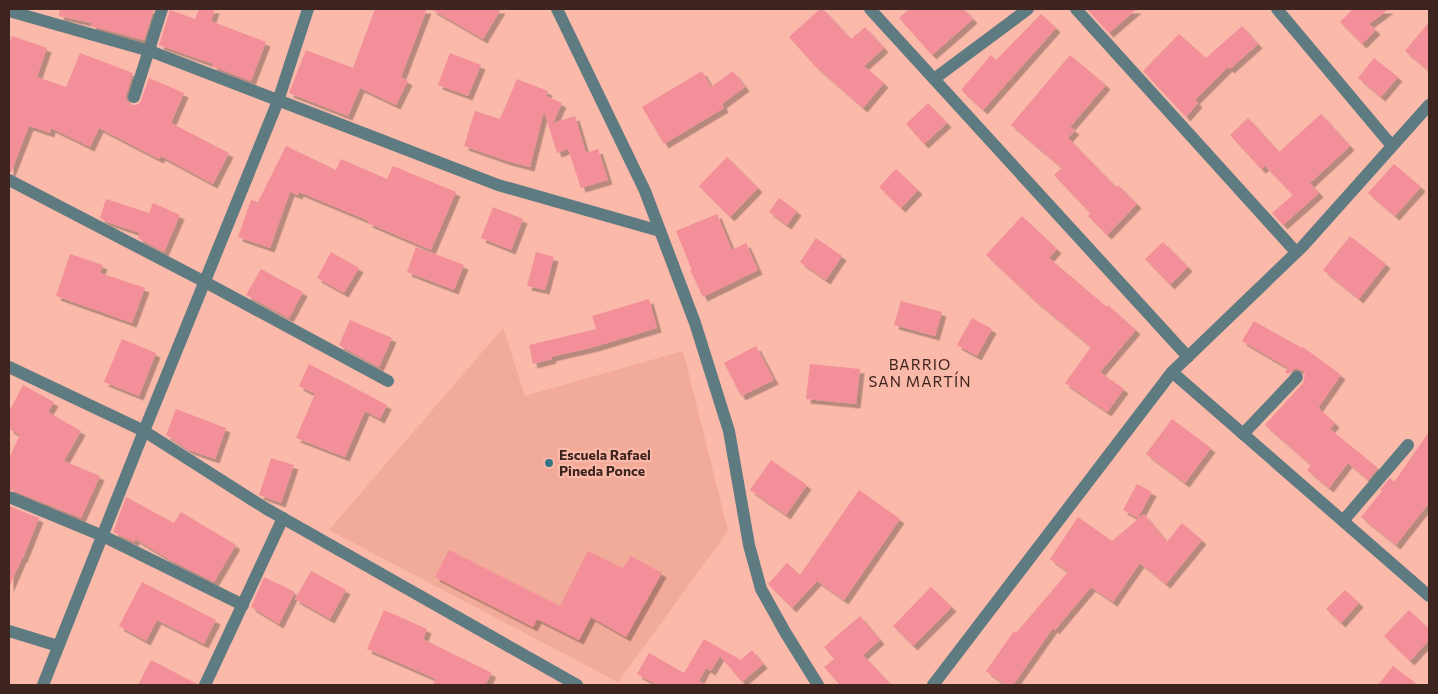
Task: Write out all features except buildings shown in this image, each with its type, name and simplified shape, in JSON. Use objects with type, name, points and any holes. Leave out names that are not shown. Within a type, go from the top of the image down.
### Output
[{"type":"street","points":[[134,97],[162,9]]},
{"type":"street","points":[[43,685],[278,101],[308,9]]},
{"type":"street","points":[[870,9],[1188,357]]},
{"type":"street","points":[[934,79],[1028,9]]},
{"type":"street","points":[[1076,9],[1296,252]]},
{"type":"street","points":[[1276,9],[1392,146]]},
{"type":"street","points":[[561,10],[645,191],[695,323],[728,431],[749,545],[761,588],[785,632],[818,685]]},
{"type":"street","points":[[9,11],[150,51],[498,185],[660,231]]},
{"type":"street","points":[[933,685],[1172,372],[1296,252],[1429,105]]},
{"type":"street","points":[[9,180],[205,282],[388,381]]},
{"type":"street","points":[[9,367],[144,431],[283,518],[577,685]]},
{"type":"street","points":[[1172,372],[1429,596]]},
{"type":"street","points":[[1243,434],[1297,376]]},
{"type":"street","points":[[1343,521],[1408,445]]},
{"type":"street","points":[[9,497],[102,536],[243,604]]},
{"type":"street","points":[[205,685],[283,518]]},
{"type":"street","points":[[9,630],[58,646]]},
{"type":"shaded area","name":"Escuela Rafael Pineda Ponce","points":[[503,328],[525,396],[683,351],[728,531],[618,682],[329,530]]},
{"type":"place","name":"Escuela Rafael Pineda Ponce","points":[[549,463]]},
{"type":"district","name":"BARRIO SAN MARTÍN","points":[[920,374]]}]
